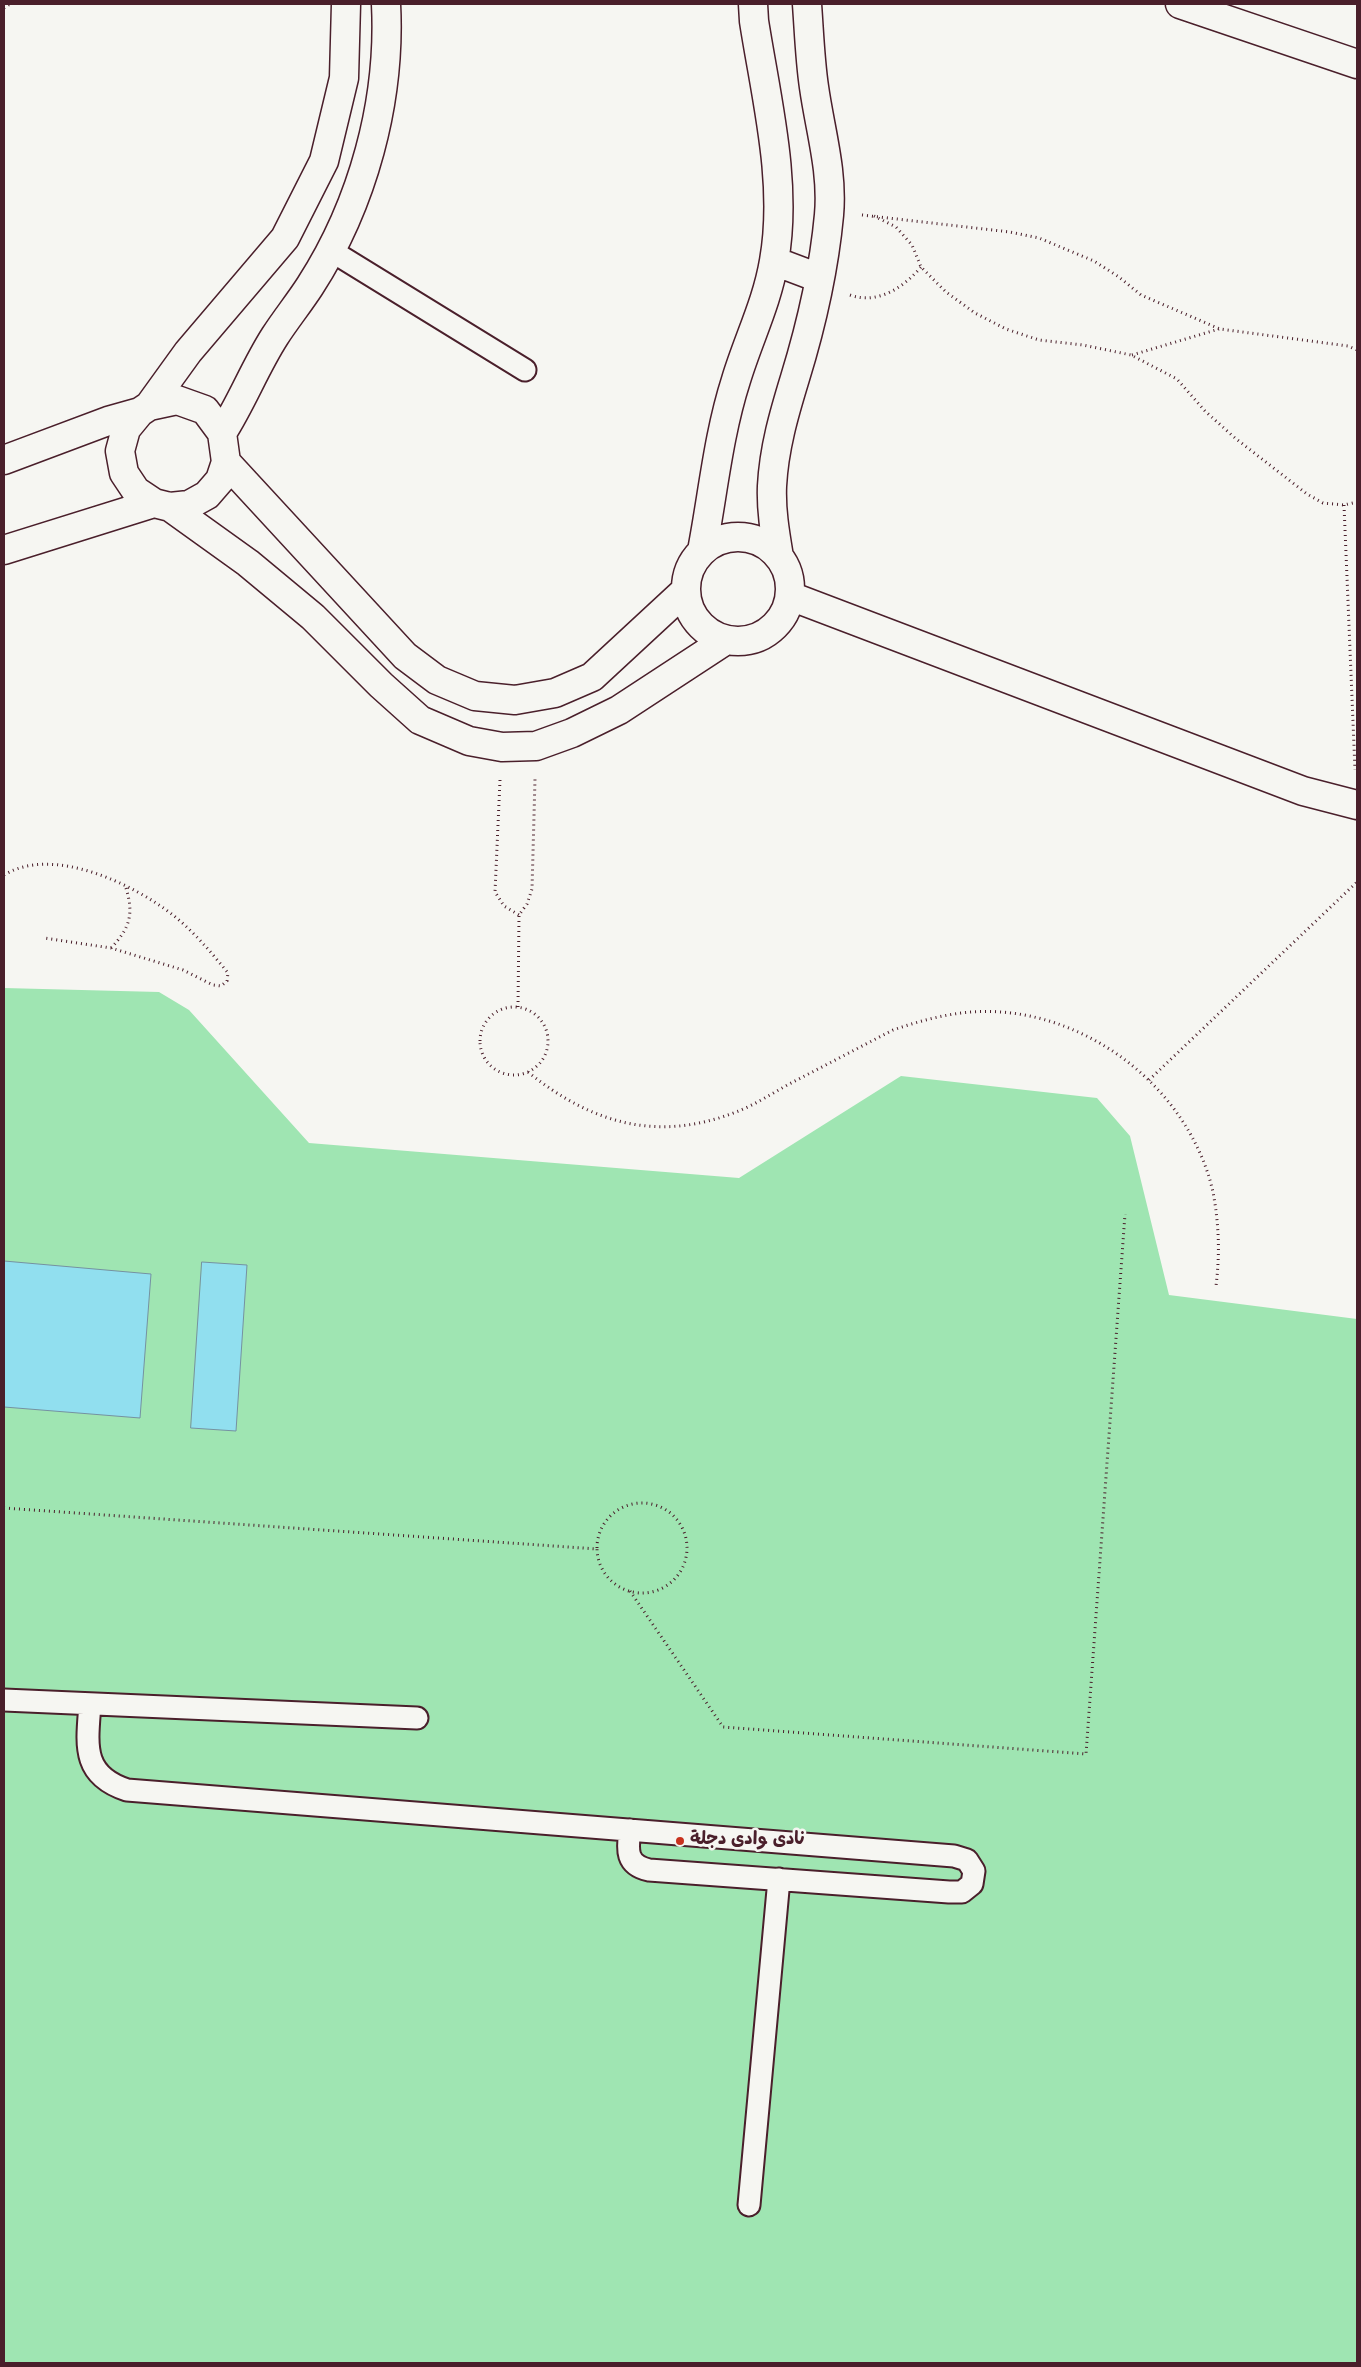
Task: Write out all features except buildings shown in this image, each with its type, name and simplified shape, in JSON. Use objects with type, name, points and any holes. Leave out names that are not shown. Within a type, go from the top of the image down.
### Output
[{"type":"street","points":[[346,4],[344,78],[324,161],[285,238],[188,352],[126,429],[120,451],[124,473],[136,491],[162,505],[248,563],[314,617],[420,720],[469,741],[502,747],[536,746],[572,733],[619,710],[726,640]]},
{"type":"street","points":[[222,433],[274,337],[310,286],[330,250],[358,187],[374,134],[384,80],[387,26],[386,4]]},
{"type":"street","points":[[702,551],[720,438],[736,379],[759,322],[774,261],[777,217],[775,156],[753,4]]},
{"type":"street","points":[[779,557],[769,547],[756,540],[742,537],[720,540],[702,551],[693,563],[688,576],[686,590],[689,607],[697,622],[710,633],[726,640],[743,642],[760,636],[774,626],[785,613],[790,596],[790,582],[779,557],[773,522],[772,486],[776,449],[819,278],[829,214],[829,173],[814,87],[807,4]]},
{"type":"street","points":[[1180,4],[1357,64]]},
{"type":"street","points":[[774,261],[819,278]]},
{"type":"street","points":[[4,460],[108,421],[177,400],[205,410],[222,433],[226,462],[220,480],[207,495],[190,504],[162,505],[4,550]]},
{"type":"street","points":[[226,462],[405,656],[437,680],[475,696],[515,700],[555,693],[592,677],[686,590]]},
{"type":"street","points":[[790,596],[1303,791],[1357,805]]},
{"type":"lane","points":[[330,250],[525,370]]},
{"type":"lane","points":[[4,1700],[417,1718]]},
{"type":"lane","points":[[90,1704],[87,1742],[90,1759],[98,1774],[110,1784],[127,1790],[630,1830],[954,1856],[967,1860],[974,1871],[972,1884],[962,1892],[641,1868],[633,1862],[629,1854],[630,1830]]},
{"type":"lane","points":[[749,2204],[779,1879]]},
{"type":"path","points":[[4,8],[10,4]]},
{"type":"path","points":[[1357,350],[1348,346],[1220,329],[1141,295],[1119,277],[1094,261],[1039,238],[1010,232],[874,216],[896,227],[912,245],[921,267],[946,292],[975,313],[1006,329],[1040,340],[1083,345],[1131,355],[1177,379],[1211,416],[1235,438],[1262,457],[1292,484],[1323,503],[1344,505],[1357,502]]},
{"type":"path","points":[[819,278],[834,290],[853,296],[873,297],[891,292],[908,282],[921,267]]},
{"type":"path","points":[[1131,355],[1220,329]]},
{"type":"path","points":[[1344,505],[1357,805]]},
{"type":"path","points":[[518,1007],[519,915],[527,904],[532,889],[536,746]]},
{"type":"path","points":[[502,747],[495,892],[504,906],[519,915]]},
{"type":"path","points":[[4,875],[12,870],[31,866],[51,865],[70,867],[108,877],[172,914],[193,932],[228,973],[227,981],[221,986],[212,985],[183,970],[112,948],[44,938]]},
{"type":"path","points":[[1149,1080],[1357,882]]},
{"type":"path","points":[[112,948],[123,935],[129,920],[131,903],[126,887]]},
{"type":"path","points":[[518,1007],[529,1010],[538,1017],[548,1036],[544,1058],[528,1072],[516,1076],[499,1072],[486,1062],[481,1052],[479,1040],[487,1019],[502,1010],[518,1007]]},
{"type":"path","points":[[528,1072],[553,1092],[581,1108],[603,1117],[642,1126],[674,1126],[706,1122],[737,1112],[893,1030],[946,1014],[1001,1012],[1056,1023],[1081,1033],[1128,1061],[1149,1080],[1170,1104],[1188,1131],[1205,1168],[1212,1190],[1218,1222],[1220,1254],[1216,1286]]},
{"type":"path","points":[[630,1591],[723,1727],[1086,1754],[1125,1214]]},
{"type":"path","points":[[633,1503],[648,1503],[663,1507],[675,1517],[684,1530],[688,1545],[686,1561],[680,1574],[670,1584],[657,1591],[644,1594],[617,1586],[606,1576],[599,1563],[597,1549],[599,1534],[607,1520],[618,1509],[633,1503]]},
{"type":"path","points":[[4,1508],[597,1549]]},
{"type":"green space","name":"نادى وادى دجلة","points":[[4,988],[159,992],[189,1010],[309,1143],[739,1178],[901,1076],[1097,1098],[1130,1136],[1169,1295],[1357,1319],[1357,2363],[4,2363]]},
{"type":"water","points":[[4,1261],[151,1274],[140,1418],[4,1407]]},
{"type":"water","points":[[202,1262],[247,1265],[236,1431],[191,1428]]},
{"type":"place","name":"نادى وادى دجلة","points":[[680,1841]]}]
